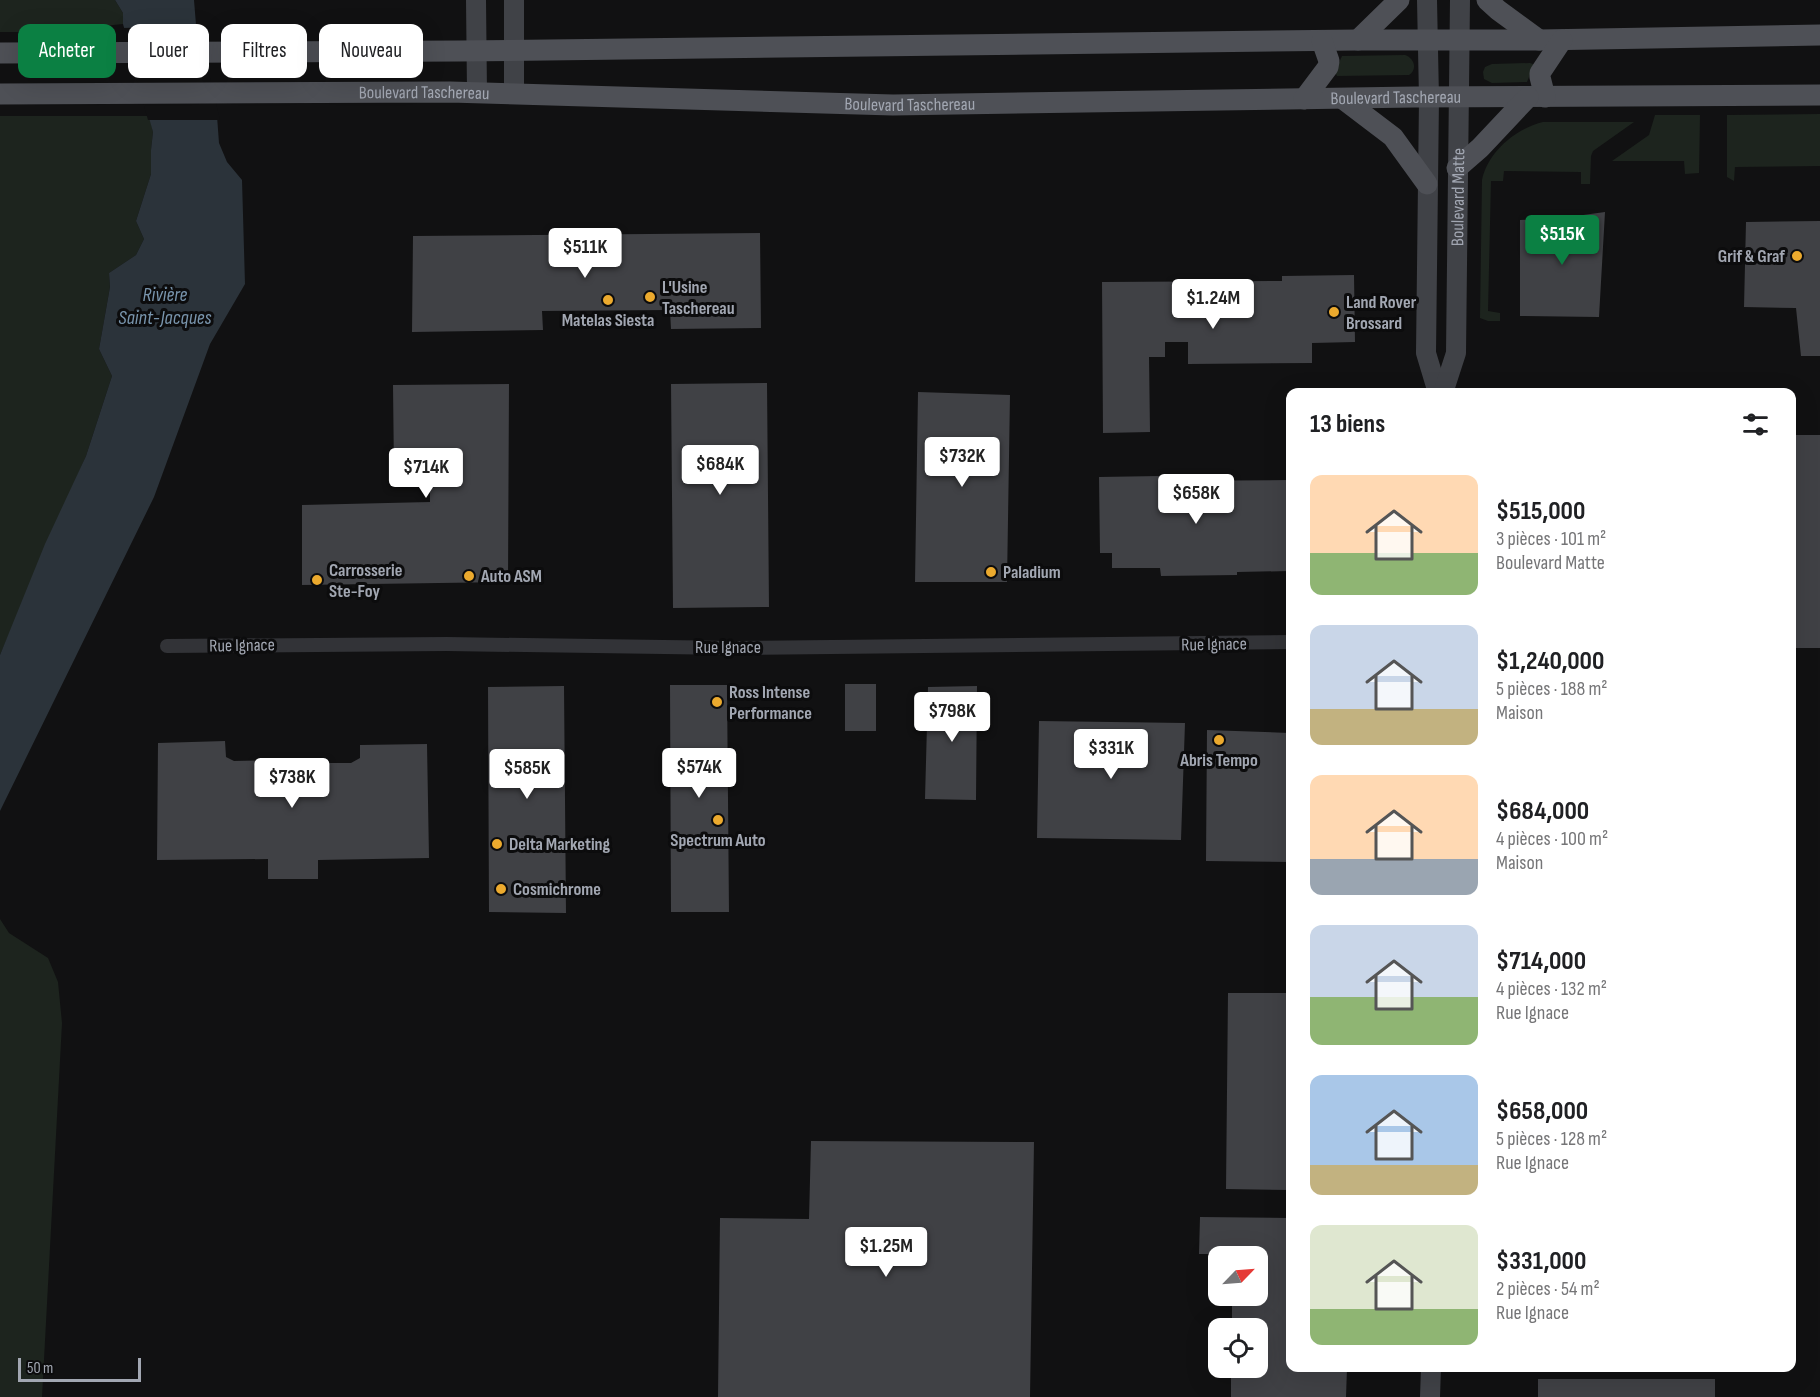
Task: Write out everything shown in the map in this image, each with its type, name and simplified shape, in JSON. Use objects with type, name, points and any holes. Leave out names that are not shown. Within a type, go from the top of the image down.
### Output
[{"type":"main road","points":[[476,0],[477,92]]},
{"type":"main road","points":[[514,0],[514,93]]},
{"type":"main road","points":[[1358,40],[1399,0]]},
{"type":"main road","name":"Boulevard Matte","points":[[1427,0],[1429,98],[1426,353],[1436,388]]},
{"type":"main road","name":"Boulevard Matte","points":[[1445,388],[1456,353],[1460,0]]},
{"type":"main road","points":[[1487,0],[1497,10],[1539,40]]},
{"type":"main road","points":[[0,53],[1562,40],[1820,35]]},
{"type":"main road","points":[[1457,168],[1537,97],[1540,73],[1562,40]]},
{"type":"main road","points":[[1304,99],[1328,67],[1329,60],[1322,41]]},
{"type":"main road","name":"Boulevard Taschereau","points":[[0,94],[477,92],[870,105],[1458,97],[1820,95]]},
{"type":"main road","points":[[1343,99],[1393,137],[1427,184]]},
{"type":"main road","points":[[1430,1397],[1431,1372]]},
{"type":"street","name":"Rue Ignace","points":[[166,646],[468,644],[733,648],[1286,642]]},
{"type":"shaded area","points":[[0,0],[115,0],[123,13],[123,24],[18,24],[18,32],[0,32]]},
{"type":"shaded area","points":[[1405,55],[1414,64],[1412,73],[1409,75],[1337,76],[1335,72],[1342,56]]},
{"type":"shaded area","points":[[1530,63],[1533,67],[1527,82],[1492,83],[1484,79],[1485,67],[1492,64]]},
{"type":"shaded area","points":[[1820,114],[1820,166],[1735,167],[1734,181],[1727,177],[1727,115]]},
{"type":"shaded area","points":[[1655,115],[1700,115],[1699,173],[1685,174],[1684,161],[1612,161],[1649,135]]},
{"type":"shaded area","points":[[0,116],[150,116],[153,132],[151,174],[136,221],[144,239],[136,255],[109,273],[110,287],[99,349],[112,376],[86,456],[0,655]]},
{"type":"shaded area","points":[[1543,122],[1634,122],[1593,151],[1590,184],[1581,184],[1581,172],[1504,171],[1503,181],[1491,181],[1488,311],[1500,313],[1500,321],[1488,321],[1480,318],[1482,180],[1490,160],[1504,143],[1522,130]]},
{"type":"shaded area","points":[[0,919],[9,933],[48,958],[58,982],[62,1023],[42,1397],[0,1397]]},
{"type":"water","name":"Rivière Saint-Jacques","points":[[115,0],[194,0],[196,24],[128,24],[128,42],[123,24],[123,13]]},
{"type":"water","name":"Rivière Saint-Jacques","points":[[138,78],[207,78],[217,116],[219,143],[227,162],[242,180],[245,284],[210,344],[154,497],[0,811],[0,655],[45,544],[86,456],[112,376],[99,349],[110,287],[109,273],[136,255],[144,239],[136,221],[151,174],[153,132]]},
{"type":"pier","points":[[122,28],[128,28],[128,49]]},
{"type":"pier","points":[[209,73],[220,120],[148,120],[136,78],[209,78]]},
{"type":"building","points":[[1605,212],[1599,317],[1520,316],[1520,220],[1554,219]]},
{"type":"building","points":[[1820,221],[1820,356],[1801,356],[1796,308],[1744,307],[1746,222]]},
{"type":"building","points":[[760,233],[761,328],[671,329],[670,310],[542,311],[543,330],[412,332],[413,236]]},
{"type":"building","points":[[1354,275],[1355,342],[1312,343],[1312,363],[1188,364],[1188,342],[1165,342],[1165,357],[1149,357],[1150,432],[1103,433],[1102,282],[1282,281],[1282,276]]},
{"type":"building","points":[[767,383],[769,607],[673,608],[671,384]]},
{"type":"building","points":[[509,384],[508,582],[302,585],[302,505],[430,502],[430,473],[394,473],[393,385]]},
{"type":"building","points":[[918,392],[1010,395],[1007,582],[915,582]]},
{"type":"building","points":[[1796,435],[1820,435],[1820,648],[1796,648]]},
{"type":"building","points":[[1160,476],[1160,481],[1286,480],[1286,571],[1237,572],[1237,575],[1161,576],[1160,568],[1112,568],[1112,553],[1100,553],[1099,477]]},
{"type":"building","points":[[845,684],[876,684],[876,731],[845,731]]},
{"type":"building","points":[[670,685],[727,685],[729,912],[671,912]]},
{"type":"building","points":[[564,686],[566,913],[489,912],[488,687]]},
{"type":"building","points":[[977,686],[976,800],[925,799],[928,687]]},
{"type":"building","points":[[1039,721],[1185,723],[1181,840],[1037,838]]},
{"type":"building","points":[[1207,730],[1286,733],[1286,862],[1206,861]]},
{"type":"building","points":[[225,741],[226,757],[234,761],[271,760],[272,777],[276,783],[307,782],[314,778],[314,763],[351,763],[360,758],[360,745],[427,744],[429,858],[318,860],[318,879],[268,879],[268,859],[157,860],[158,743]]},
{"type":"building","points":[[1228,993],[1286,993],[1286,1190],[1226,1189]]},
{"type":"building","points":[[811,1141],[1034,1142],[1030,1397],[718,1397],[720,1218],[809,1219]]},
{"type":"building","points":[[1200,1217],[1286,1218],[1286,1372],[1347,1372],[1346,1397],[1231,1397],[1231,1378],[1268,1378],[1268,1318],[1232,1318],[1232,1306],[1268,1306],[1268,1246],[1208,1246],[1208,1254],[1199,1254]]},
{"type":"building","points":[[1538,1379],[1715,1379],[1715,1397],[1538,1397]]},
{"type":"place","name":"Grif & Graf","points":[[1797,256]]},
{"type":"place","name":"L'Usine Taschereau","points":[[650,297]]},
{"type":"place","name":"Matelas Siesta","points":[[608,300]]},
{"type":"place","name":"Land Rover Brossard","points":[[1334,312]]},
{"type":"place","name":"Paladium","points":[[991,572]]},
{"type":"place","name":"Auto ASM","points":[[469,576]]},
{"type":"place","name":"Carrosserie Ste-Foy","points":[[317,580]]},
{"type":"place","name":"Ross Intense Performance","points":[[717,702]]},
{"type":"place","name":"Abris Tempo","points":[[1219,740]]},
{"type":"place","name":"Spectrum Auto","points":[[718,820]]},
{"type":"place","name":"Delta Marketing","points":[[497,844]]},
{"type":"place","name":"Cosmichrome","points":[[501,889]]}]
